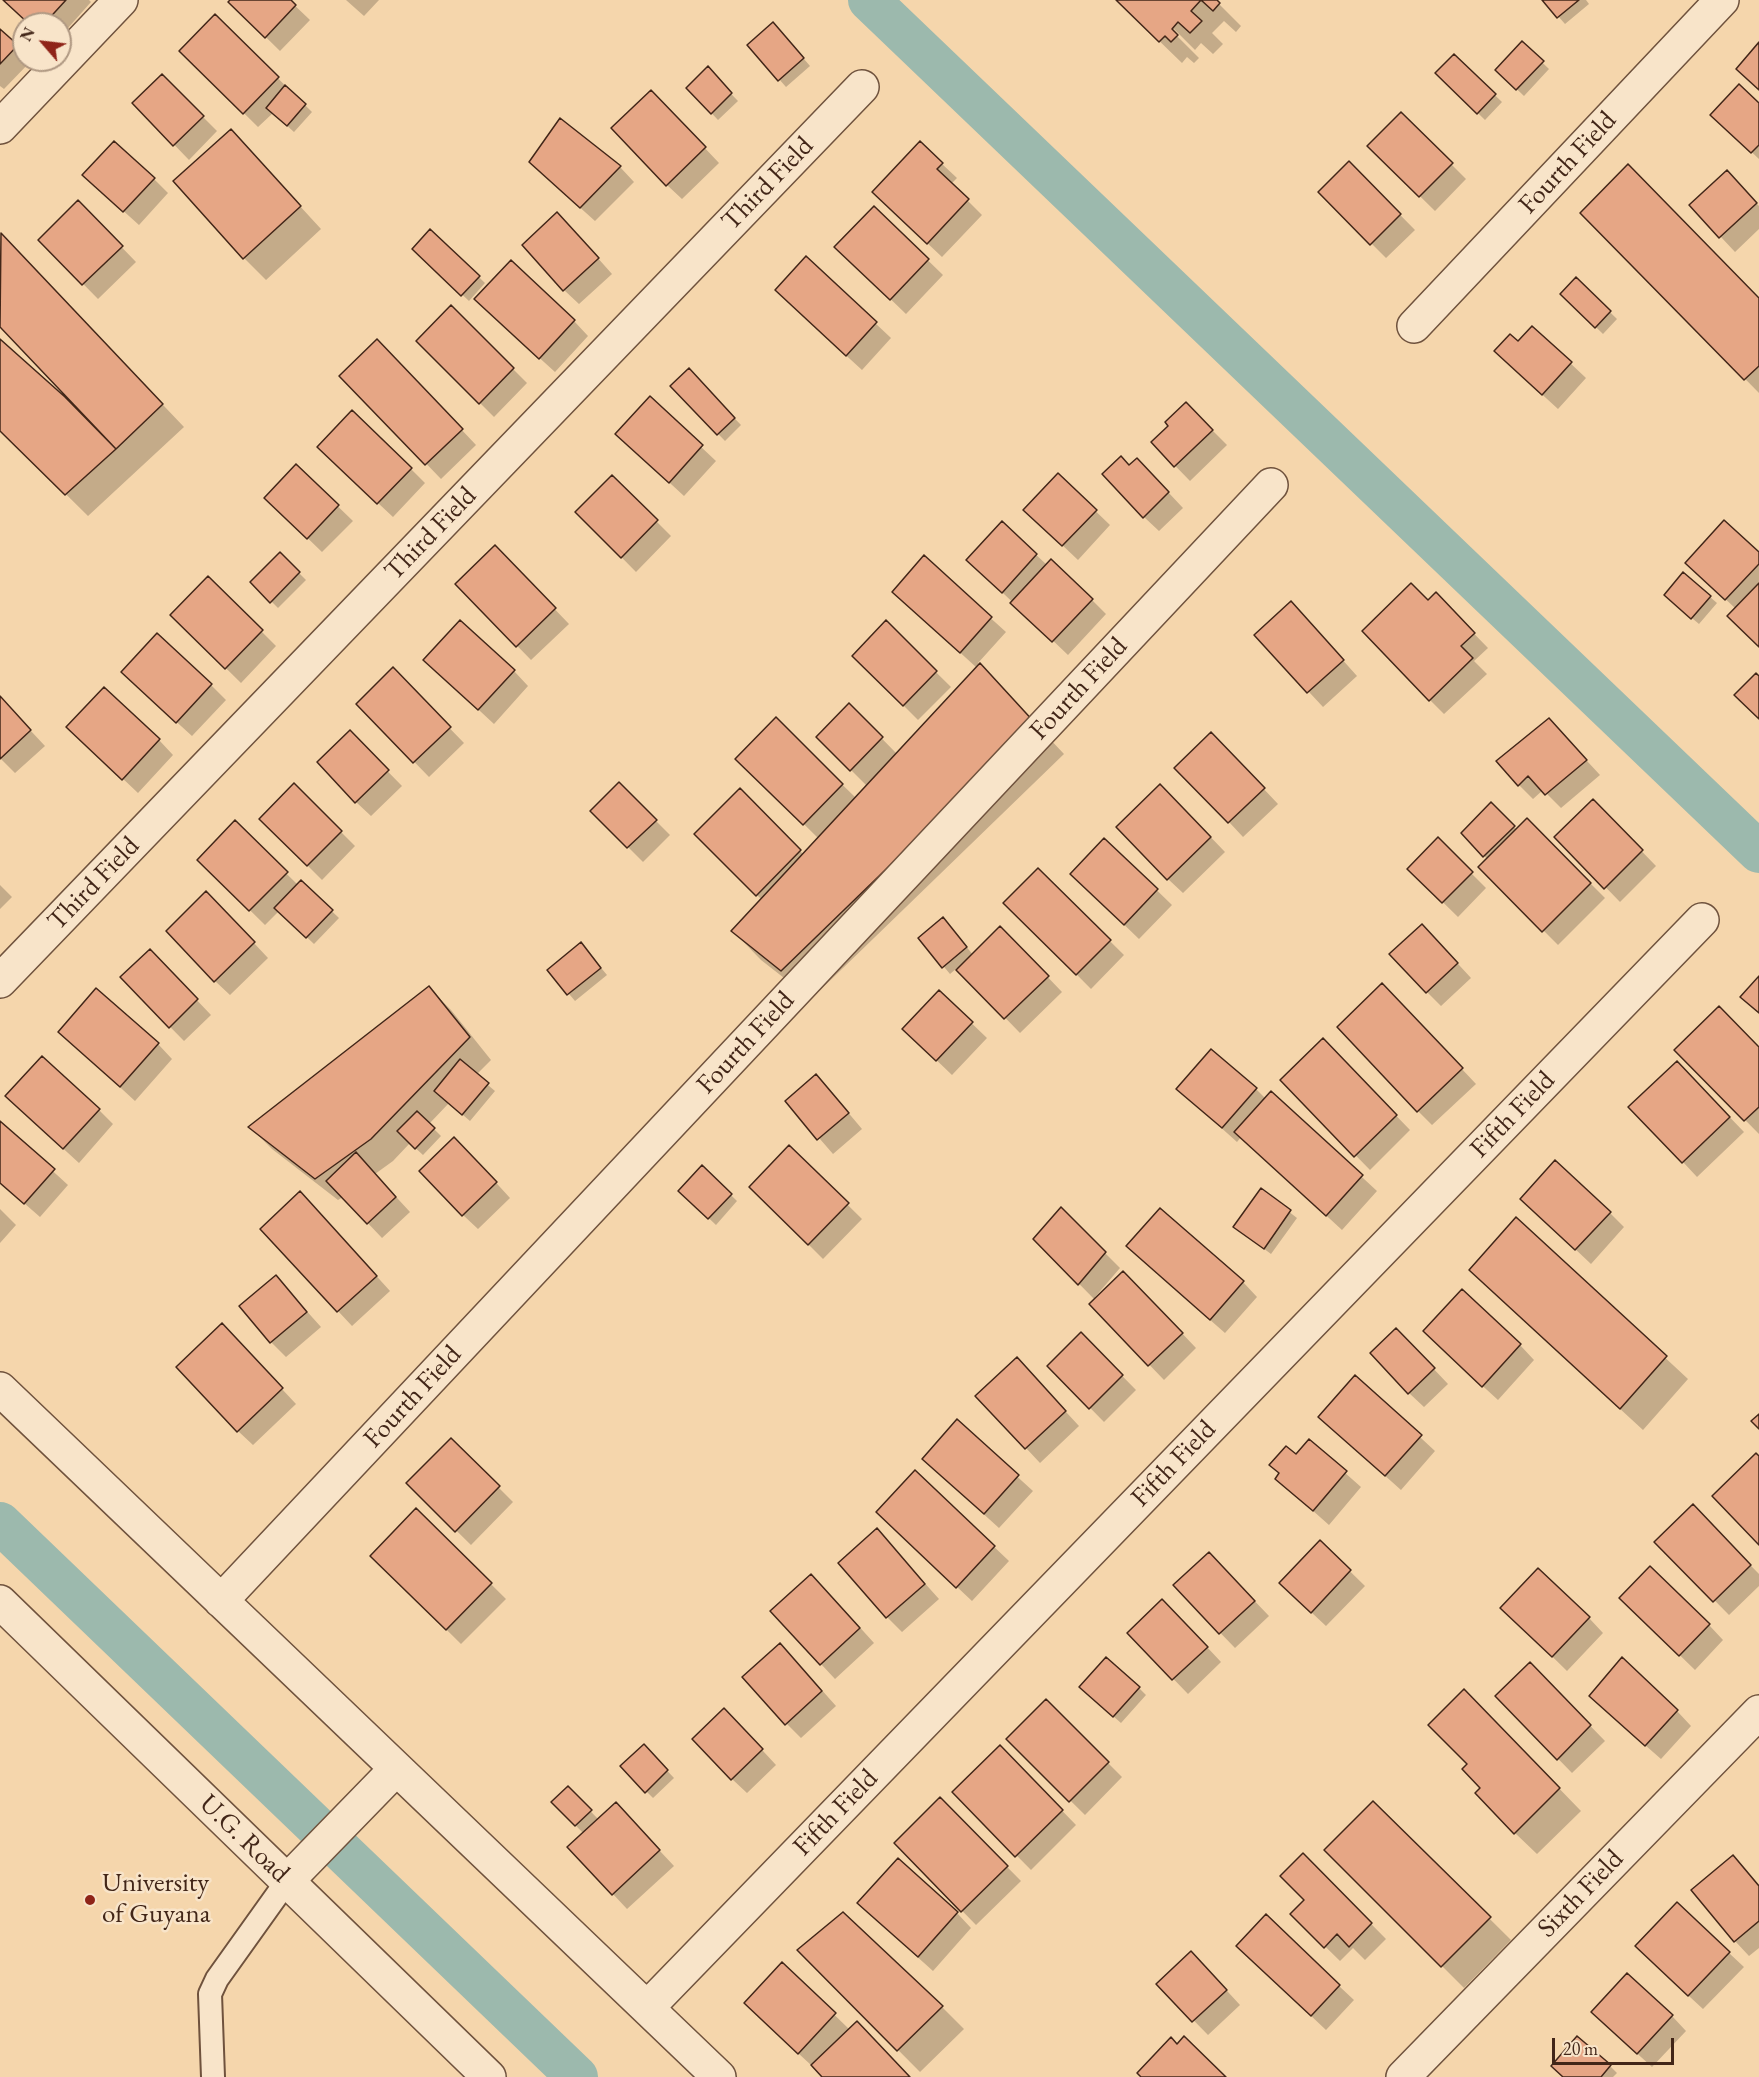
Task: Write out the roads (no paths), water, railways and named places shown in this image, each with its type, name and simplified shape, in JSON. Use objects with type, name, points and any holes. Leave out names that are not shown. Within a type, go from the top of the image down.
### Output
[{"type":"street","points":[[0,127],[121,0]]},
{"type":"street","name":"Fourth Field","points":[[1414,326],[1722,0]]},
{"type":"street","name":"Third Field","points":[[0,981],[862,87]]},
{"type":"street","name":"Fourth Field","points":[[221,1601],[1271,485]]},
{"type":"street","name":"Fifth Field","points":[[646,2008],[1702,920]]},
{"type":"street","points":[[0,1389],[719,2077]]},
{"type":"street","name":"U.G. Road","points":[[0,1602],[489,2077]]},
{"type":"street","name":"Sixth Field","points":[[1402,2077],[1759,1712]]},
{"type":"street","points":[[288,1881],[396,1769]]},
{"type":"lane","points":[[213,2077],[210,1994],[217,1979],[288,1881]]},
{"type":"waterway","points":[[869,0],[1759,852]]},
{"type":"waterway","points":[[0,1523],[577,2077]]},
{"type":"place","name":"University of Guyana","points":[[90,1900]]}]
